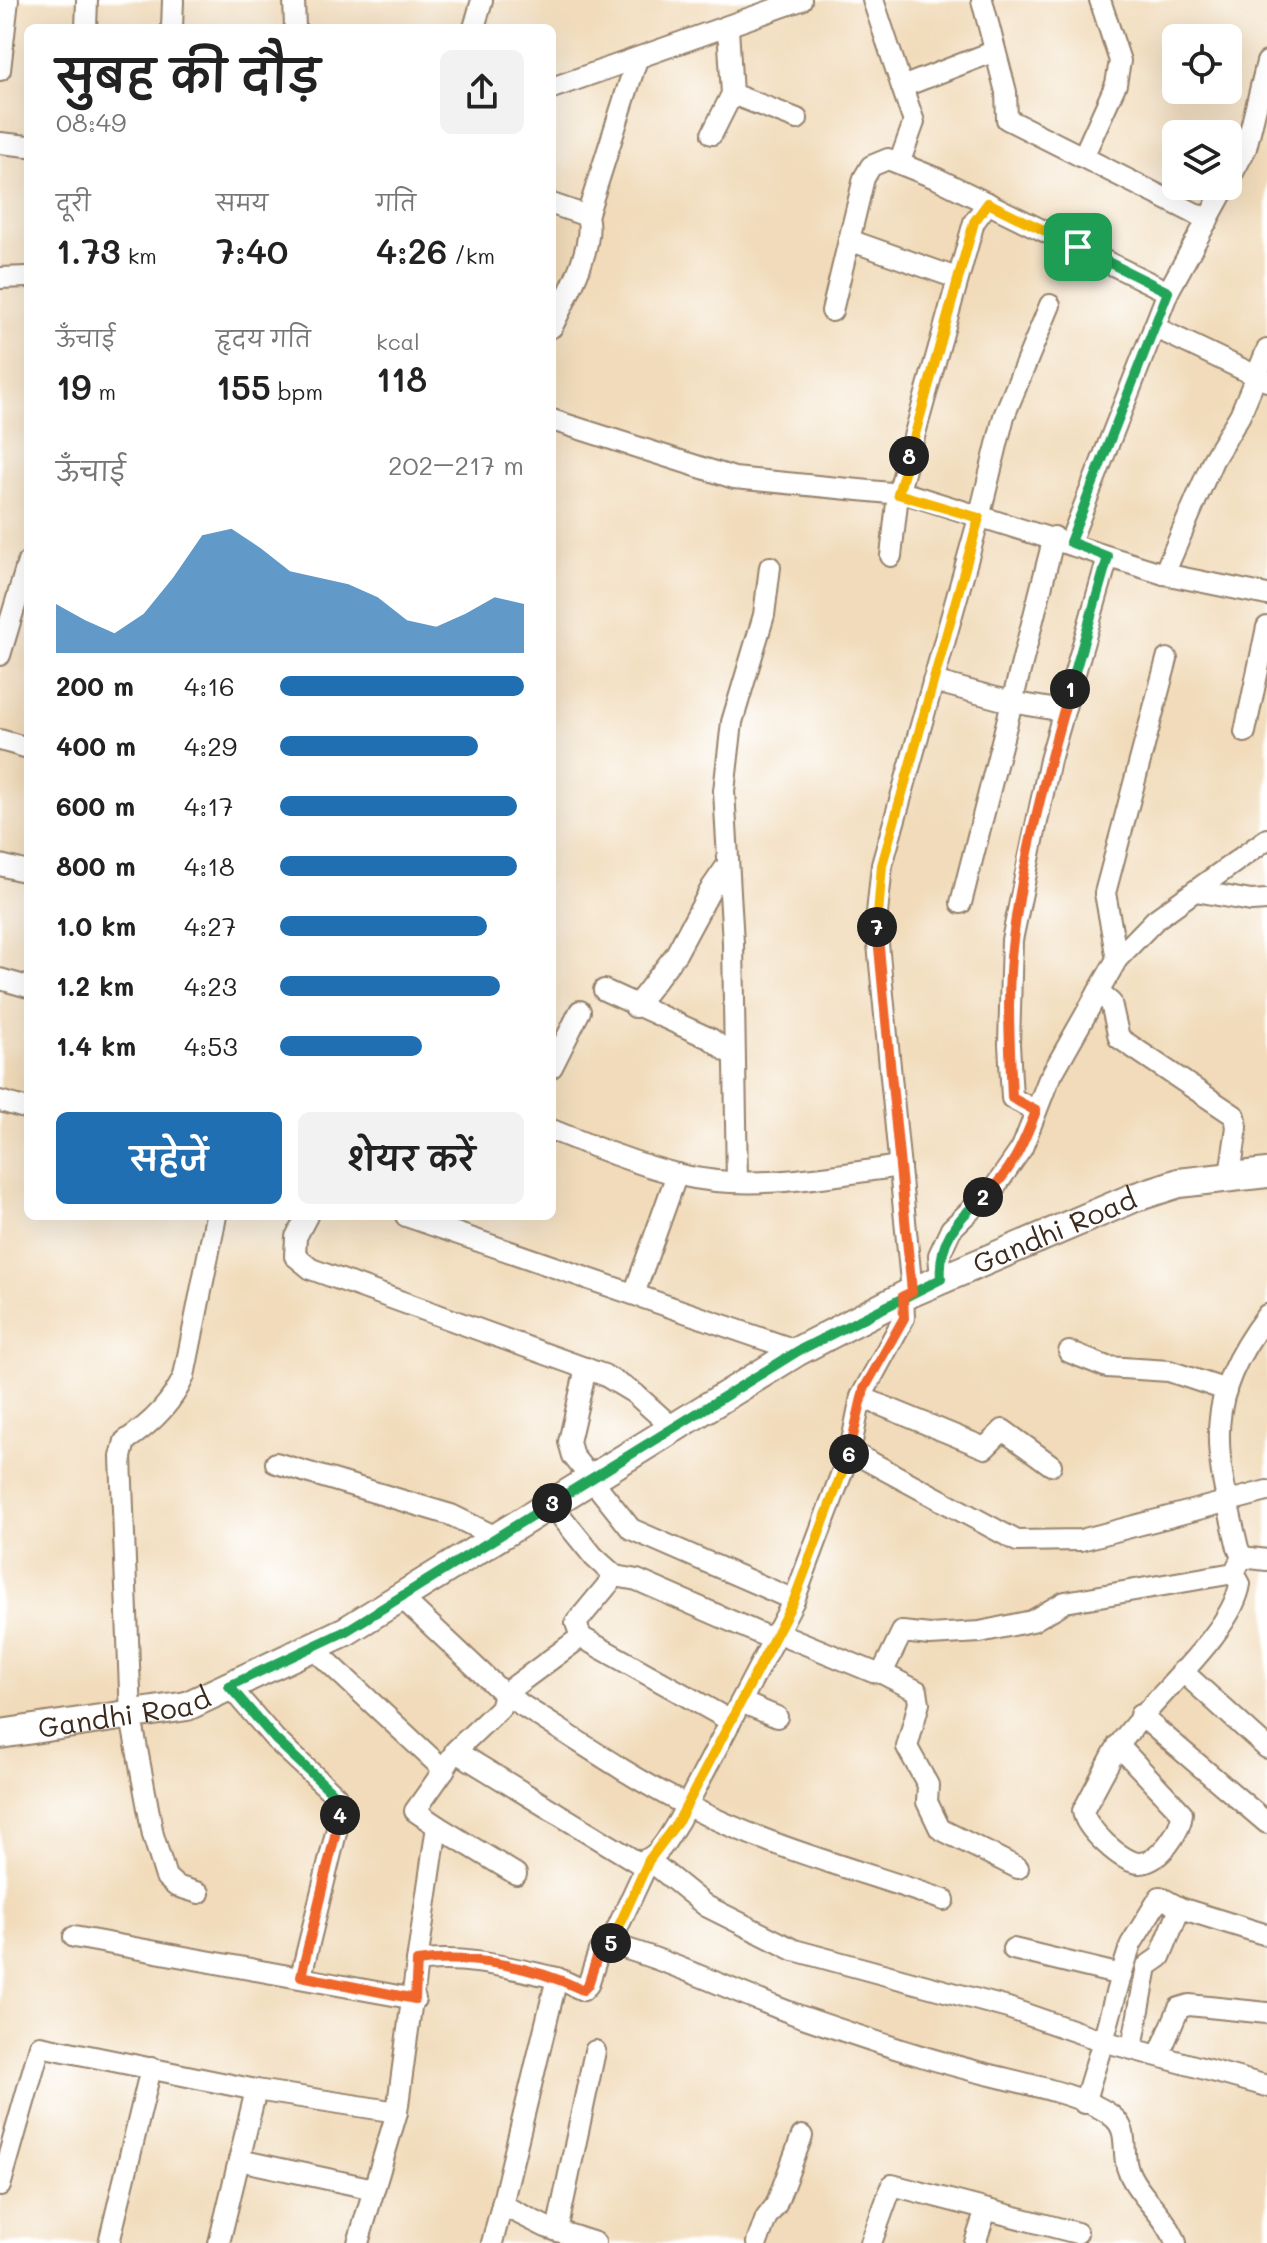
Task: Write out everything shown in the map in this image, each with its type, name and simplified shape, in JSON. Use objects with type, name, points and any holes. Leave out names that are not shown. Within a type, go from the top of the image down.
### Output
[{"type":"main road","name":"Gandhi Road","points":[[0,1734],[131,1717],[187,1706],[312,1647],[401,1597],[798,1351],[908,1294],[1133,1198],[1179,1183],[1267,1173]]},
{"type":"street","points":[[0,70],[8,0]]},
{"type":"street","points":[[86,24],[87,0]]},
{"type":"street","points":[[172,24],[173,0]]},
{"type":"street","points":[[294,0],[295,24]]},
{"type":"street","points":[[475,24],[482,0]]},
{"type":"street","points":[[556,87],[728,28],[764,7],[801,0]]},
{"type":"street","points":[[873,0],[914,122],[900,161]]},
{"type":"street","points":[[982,0],[1006,92],[1007,119],[1208,220]]},
{"type":"street","points":[[1083,157],[1116,84],[1120,61],[1100,0]]},
{"type":"street","points":[[712,134],[732,94],[728,28]]},
{"type":"street","points":[[902,87],[995,51]]},
{"type":"street","points":[[556,318],[579,267],[588,235],[587,216],[637,59]]},
{"type":"street","points":[[1242,156],[1259,132],[1267,62]]},
{"type":"street","points":[[732,94],[797,119]]},
{"type":"street","points":[[0,143],[24,146]]},
{"type":"street","points":[[832,311],[864,178],[871,166],[888,159],[900,161],[1168,292]]},
{"type":"street","points":[[961,903],[1011,702],[1062,540],[1168,292],[1219,200]]},
{"type":"street","points":[[891,556],[898,494],[974,222],[988,203]]},
{"type":"street","points":[[556,205],[587,216]]},
{"type":"street","points":[[849,240],[948,275]]},
{"type":"street","points":[[0,278],[24,277]]},
{"type":"street","points":[[455,1751],[637,1862],[649,1860],[658,1853],[686,1805],[794,1600],[850,1451],[861,1397],[904,1318],[908,1294],[900,1166],[876,923],[882,865],[979,518],[1004,416],[1050,305]]},
{"type":"street","points":[[1154,327],[1260,378]]},
{"type":"street","points":[[1164,574],[1213,460],[1260,378],[1267,350]]},
{"type":"street","points":[[556,421],[734,478],[898,494],[1062,540],[1164,574],[1267,595]]},
{"type":"street","points":[[1036,1111],[1012,1098],[1009,1044],[1012,940],[1063,711],[1108,557]]},
{"type":"street","points":[[737,1181],[732,1055],[733,943],[724,791],[732,722],[764,615],[770,567]]},
{"type":"street","points":[[0,655],[24,575]]},
{"type":"street","points":[[1245,732],[1267,627]]},
{"type":"street","points":[[1117,959],[1105,893],[1167,659]]},
{"type":"street","points":[[933,681],[1011,702],[1063,711]]},
{"type":"street","points":[[0,740],[24,747]]},
{"type":"street","points":[[941,1279],[939,1255],[951,1229],[995,1187],[1022,1148],[1048,1081],[1117,959],[1144,929],[1267,839]]},
{"type":"street","points":[[635,1007],[676,954],[728,864]]},
{"type":"street","points":[[0,865],[24,871]]},
{"type":"street","points":[[1196,891],[1251,901],[1267,900]]},
{"type":"street","points":[[0,979],[24,986]]},
{"type":"street","points":[[604,990],[635,1007],[711,1039],[732,1055]]},
{"type":"street","points":[[1098,992],[1111,1003],[1119,1038],[1238,1119],[1230,1175]]},
{"type":"street","points":[[556,1059],[580,1011]]},
{"type":"street","points":[[0,1101],[24,1108]]},
{"type":"street","points":[[556,1132],[607,1153],[677,1174],[737,1181],[814,1178],[900,1166]]},
{"type":"street","points":[[634,1294],[677,1174]]},
{"type":"street","points":[[199,1893],[176,1886],[166,1877],[153,1835],[131,1717],[121,1457],[125,1441],[141,1431],[175,1397],[184,1376],[215,1220]]},
{"type":"street","points":[[305,1220],[296,1237],[295,1256],[311,1269],[586,1368],[634,1393],[673,1428]]},
{"type":"street","points":[[418,1220],[798,1351]]},
{"type":"street","points":[[1118,1745],[1182,1813],[1175,1834],[1146,1863],[1136,1863],[1108,1845],[1084,1818],[1083,1811],[1118,1745],[1230,1609],[1240,1584],[1221,1477],[1217,1426],[1237,1359],[1267,1315]]},
{"type":"street","points":[[1069,1352],[1107,1367],[1169,1371],[1226,1390]]},
{"type":"street","points":[[586,1368],[569,1442],[573,1456],[631,1529],[794,1600]]},
{"type":"street","points":[[861,1397],[985,1448],[1003,1430],[1051,1465]]},
{"type":"street","points":[[850,1451],[1017,1541],[1081,1540],[1267,1491]]},
{"type":"street","points":[[276,1463],[451,1515],[496,1537]]},
{"type":"street","points":[[551,1504],[594,1557],[615,1576],[637,1580],[774,1636],[882,1673],[917,1691],[919,1703],[907,1747],[928,1785],[927,1802],[933,1818],[940,1829],[1018,1868]]},
{"type":"street","points":[[882,1673],[902,1632],[930,1635],[980,1632],[1032,1621],[1065,1602],[1267,1560]]},
{"type":"street","points":[[615,1576],[576,1623],[581,1637],[736,1712],[777,1717]]},
{"type":"street","points":[[401,1597],[504,1694],[686,1805],[826,1863],[852,1868],[944,1900]]},
{"type":"street","points":[[516,1874],[415,1811],[455,1751],[500,1708],[504,1694],[581,1637]]},
{"type":"street","points":[[312,1647],[444,1770]]},
{"type":"street","points":[[1182,1671],[1267,1748]]},
{"type":"street","points":[[229,1686],[275,1739],[336,1796],[342,1808],[301,1976]]},
{"type":"street","points":[[1140,1715],[1267,1823]]},
{"type":"street","points":[[358,2243],[397,2112],[437,1826]]},
{"type":"street","points":[[612,1945],[649,1860]]},
{"type":"street","points":[[649,1860],[706,1906],[794,1950],[1034,2015],[1103,2041],[1267,2086]]},
{"type":"street","points":[[1084,2103],[1131,1944],[1160,1897],[1180,1908],[1267,1935]]},
{"type":"street","points":[[1132,2048],[1147,1966],[1160,1957],[1180,1908]]},
{"type":"street","points":[[74,1937],[415,1999]]},
{"type":"street","points":[[417,1962],[439,1959],[475,1961],[557,1978],[583,1990],[588,1985],[599,1951],[612,1945],[675,1963],[797,2015],[895,2050],[1084,2103],[1111,2114],[1124,2127],[1127,2165],[1133,2180],[1165,2222],[1176,2243]]},
{"type":"street","points":[[1013,1949],[1121,1975]]},
{"type":"street","points":[[492,2243],[557,1978]]},
{"type":"street","points":[[1159,2055],[1179,2008],[1189,2005],[1267,2013]]},
{"type":"street","points":[[0,2186],[40,2046],[256,2090],[397,2112]]},
{"type":"street","points":[[557,2231],[595,2051]]},
{"type":"street","points":[[109,2243],[151,2068]]},
{"type":"street","points":[[219,2243],[256,2090]]},
{"type":"street","points":[[757,2243],[766,2218],[776,2205],[802,2136]]},
{"type":"street","points":[[239,2160],[374,2189]]},
{"type":"street","points":[[871,2243],[892,2185],[1077,2233]]},
{"type":"street","points":[[502,2205],[557,2231],[595,2243]]},
{"type":"street","points":[[975,2243],[986,2210]]},
{"type":"route","points":[[1078,247],[988,203],[974,222],[898,494],[911,495],[979,518],[882,865],[876,923],[912,1292],[903,1296],[906,1309],[904,1318],[864,1389],[850,1451],[794,1600],[679,1820],[658,1853],[649,1860],[610,1944],[599,1951],[588,1985],[583,1990],[557,1978],[475,1961],[439,1959],[417,1962],[415,1999],[301,1976],[342,1808],[336,1796],[275,1739],[229,1686],[346,1631],[798,1351],[903,1296],[912,1292],[941,1279],[939,1255],[951,1229],[995,1187],[1022,1148],[1036,1111],[1012,1098],[1009,1044],[1012,940],[1050,760],[1108,557],[1070,542],[1123,398],[1168,292],[1078,247]]}]
